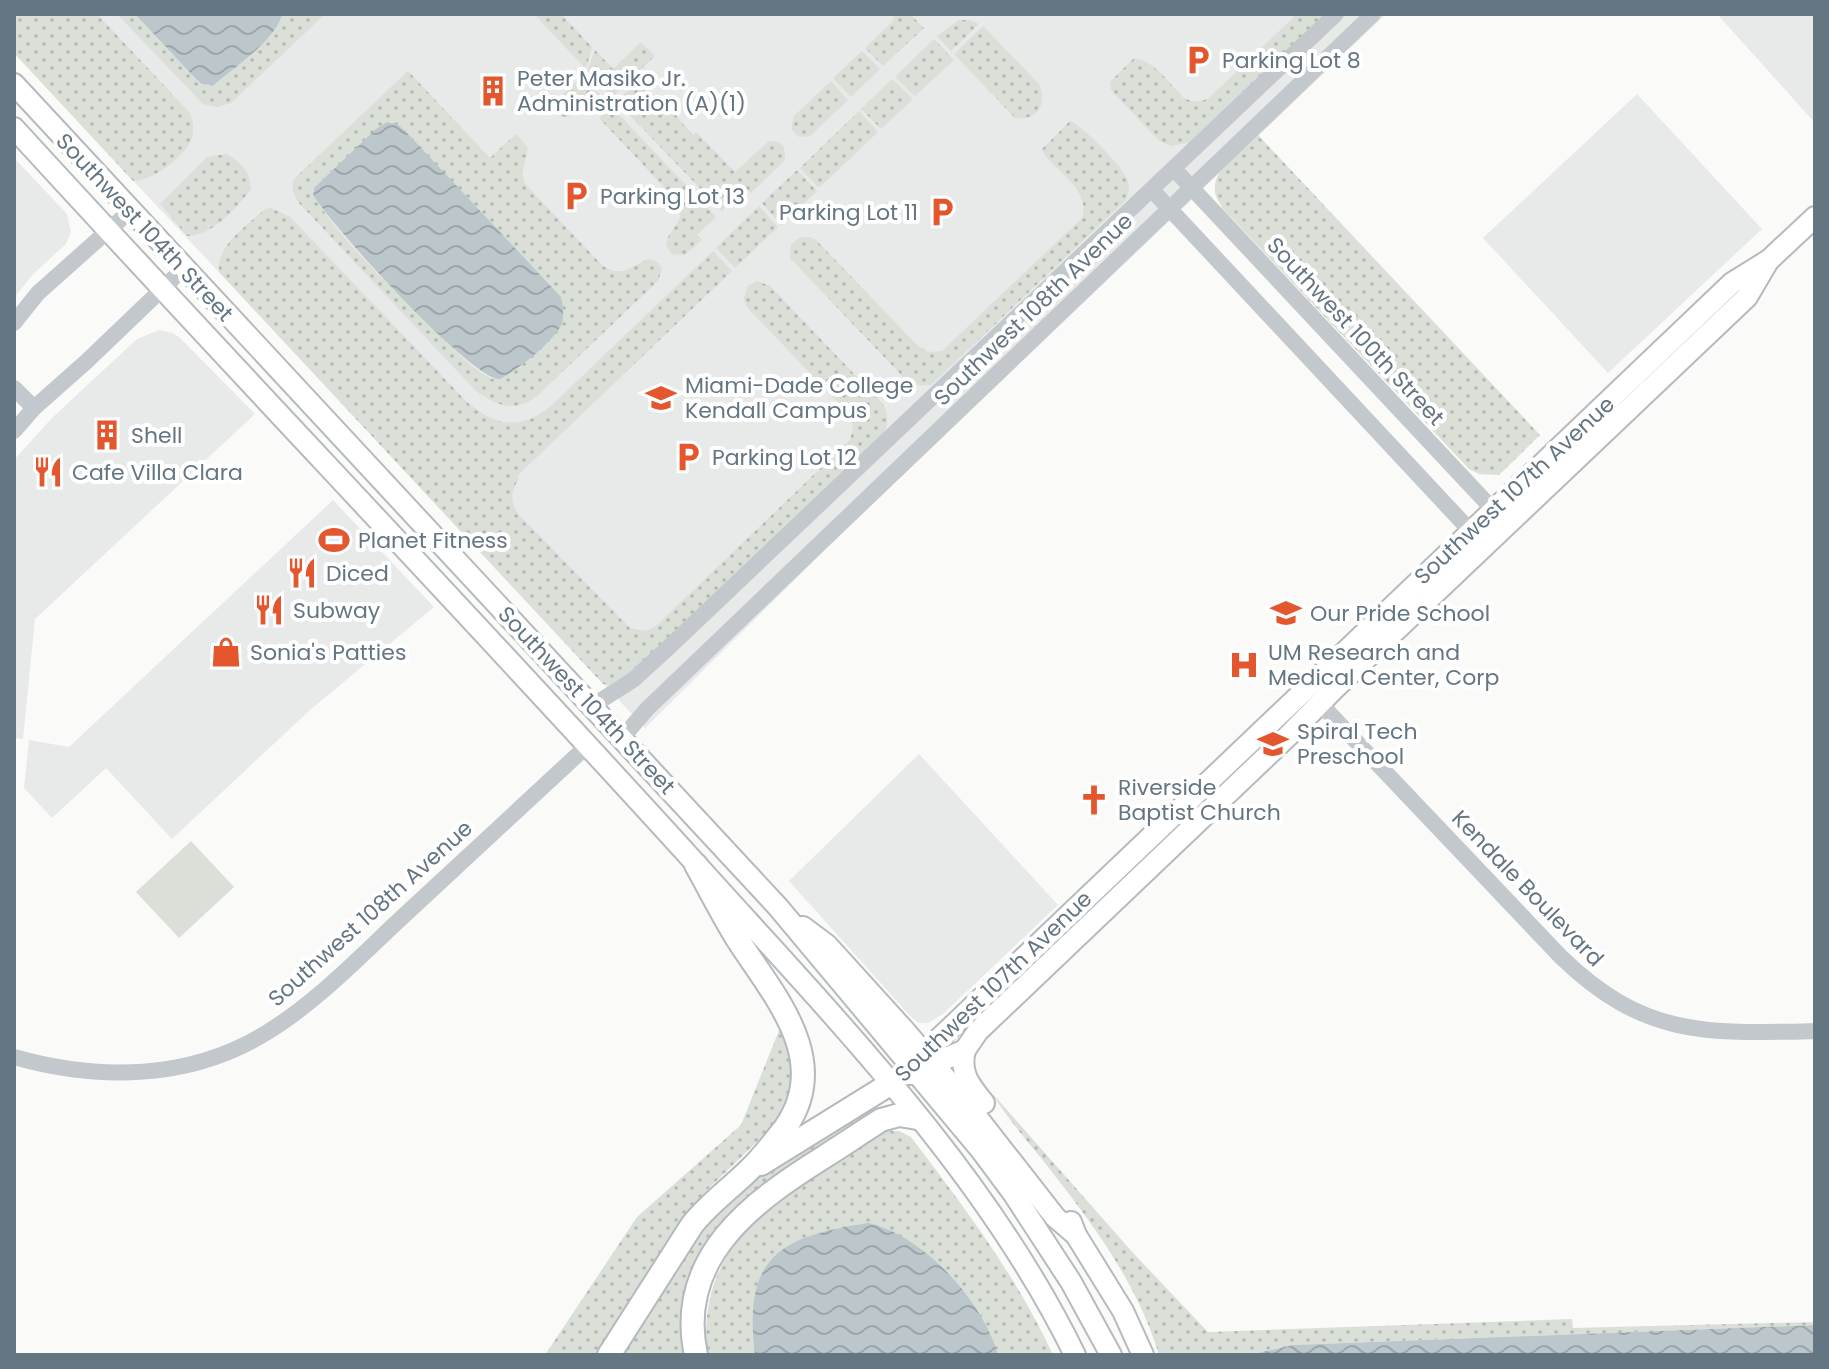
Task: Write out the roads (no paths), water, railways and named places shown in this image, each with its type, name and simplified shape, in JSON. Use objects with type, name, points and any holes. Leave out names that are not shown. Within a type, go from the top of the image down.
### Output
[{"type":"highway","points":[[609,1355],[657,1276],[699,1216],[749,1170],[784,1128],[797,1104],[802,1073],[800,1044],[792,1022],[729,926],[696,865]]},
{"type":"highway","points":[[749,1170],[778,1156],[890,1084]]},
{"type":"highway","points":[[696,1355],[694,1313],[702,1275],[732,1226],[768,1193],[881,1120],[899,1115],[917,1118]]},
{"type":"main road","name":"Southwest 104th Street","points":[[14,84],[921,1064],[1013,1193],[1071,1282],[1111,1355]]},
{"type":"main road","name":"Southwest 104th Street","points":[[14,128],[588,745],[890,1084],[992,1212],[1020,1255],[1075,1355]]},
{"type":"main road","name":"Southwest 107th Avenue","points":[[890,1084],[921,1064],[965,1050],[978,1031],[1320,703],[1373,638],[1500,517],[1732,283],[1769,260],[1815,217]]},
{"type":"main road","points":[[399,542],[420,522]]},
{"type":"main road","name":"Southwest 107th Avenue","points":[[921,1064],[952,1025],[1305,687],[1373,638]]},
{"type":"main road","points":[[965,1050],[963,1070],[969,1084],[1066,1209],[1076,1235],[1123,1311],[1143,1355]]},
{"type":"main road","points":[[921,1064],[1055,1217],[1076,1235]]},
{"type":"street","name":"Southwest 108th Avenue","points":[[592,706],[633,680],[667,649],[1336,14]]},
{"type":"street","name":"Southwest 108th Avenue","points":[[622,738],[647,709],[1373,14]]},
{"type":"street","name":"Southwest 100th Street","points":[[1174,169],[1500,517]]},
{"type":"street","points":[[1152,190],[1478,538]]},
{"type":"street","points":[[14,323],[38,293],[130,211]]},
{"type":"street","points":[[14,431],[34,408],[183,269]]},
{"type":"street","points":[[14,388],[34,408]]},
{"type":"street","name":"Kendale Boulevard","points":[[1305,687],[1560,956],[1591,985],[1616,1002],[1653,1019],[1707,1032],[1815,1031]]},
{"type":"street","name":"Southwest 108th Avenue","points":[[14,1057],[80,1072],[145,1073],[222,1054],[266,1033],[327,986],[588,745]]},
{"type":"water","points":[[135,14],[282,14],[272,34],[214,85],[202,84],[195,78]]},
{"type":"water","points":[[387,122],[397,124],[407,133],[561,297],[563,317],[558,330],[535,354],[500,379],[485,373],[433,330],[373,267],[313,195],[315,187]]},
{"type":"water","points":[[868,1223],[909,1241],[948,1273],[979,1313],[998,1355],[755,1355],[755,1295],[762,1274],[773,1258],[790,1245],[811,1236]]},
{"type":"water","points":[[1815,1325],[1815,1355],[1249,1355],[1293,1345]]},
{"type":"place","name":"Parking Lot 8","points":[[1198,60]]},
{"type":"place","name":"Peter Masiko Jr. Administration (A)(1)","points":[[493,91]]},
{"type":"place","name":"Parking Lot 13","points":[[576,196]]},
{"type":"place","name":"Parking Lot 11","points":[[942,212]]},
{"type":"place","name":"Miami-Dade College Kendall Campus","points":[[661,398]]},
{"type":"place","name":"Shell","points":[[107,435]]},
{"type":"place","name":"Parking Lot 12","points":[[688,457]]},
{"type":"place","name":"Cafe Villa Clara","points":[[48,472]]},
{"type":"place","name":"Planet Fitness","points":[[334,540]]},
{"type":"place","name":"Diced","points":[[302,573]]},
{"type":"place","name":"Subway","points":[[269,610]]},
{"type":"place","name":"Our Pride School","points":[[1286,613]]},
{"type":"place","name":"Sonia's Patties","points":[[226,652]]},
{"type":"place","name":"UM Research and Medical Center, Corp","points":[[1244,665]]},
{"type":"place","name":"Spiral Tech Preschool","points":[[1273,744]]},
{"type":"place","name":"Riverside Baptist Church","points":[[1094,800]]}]
